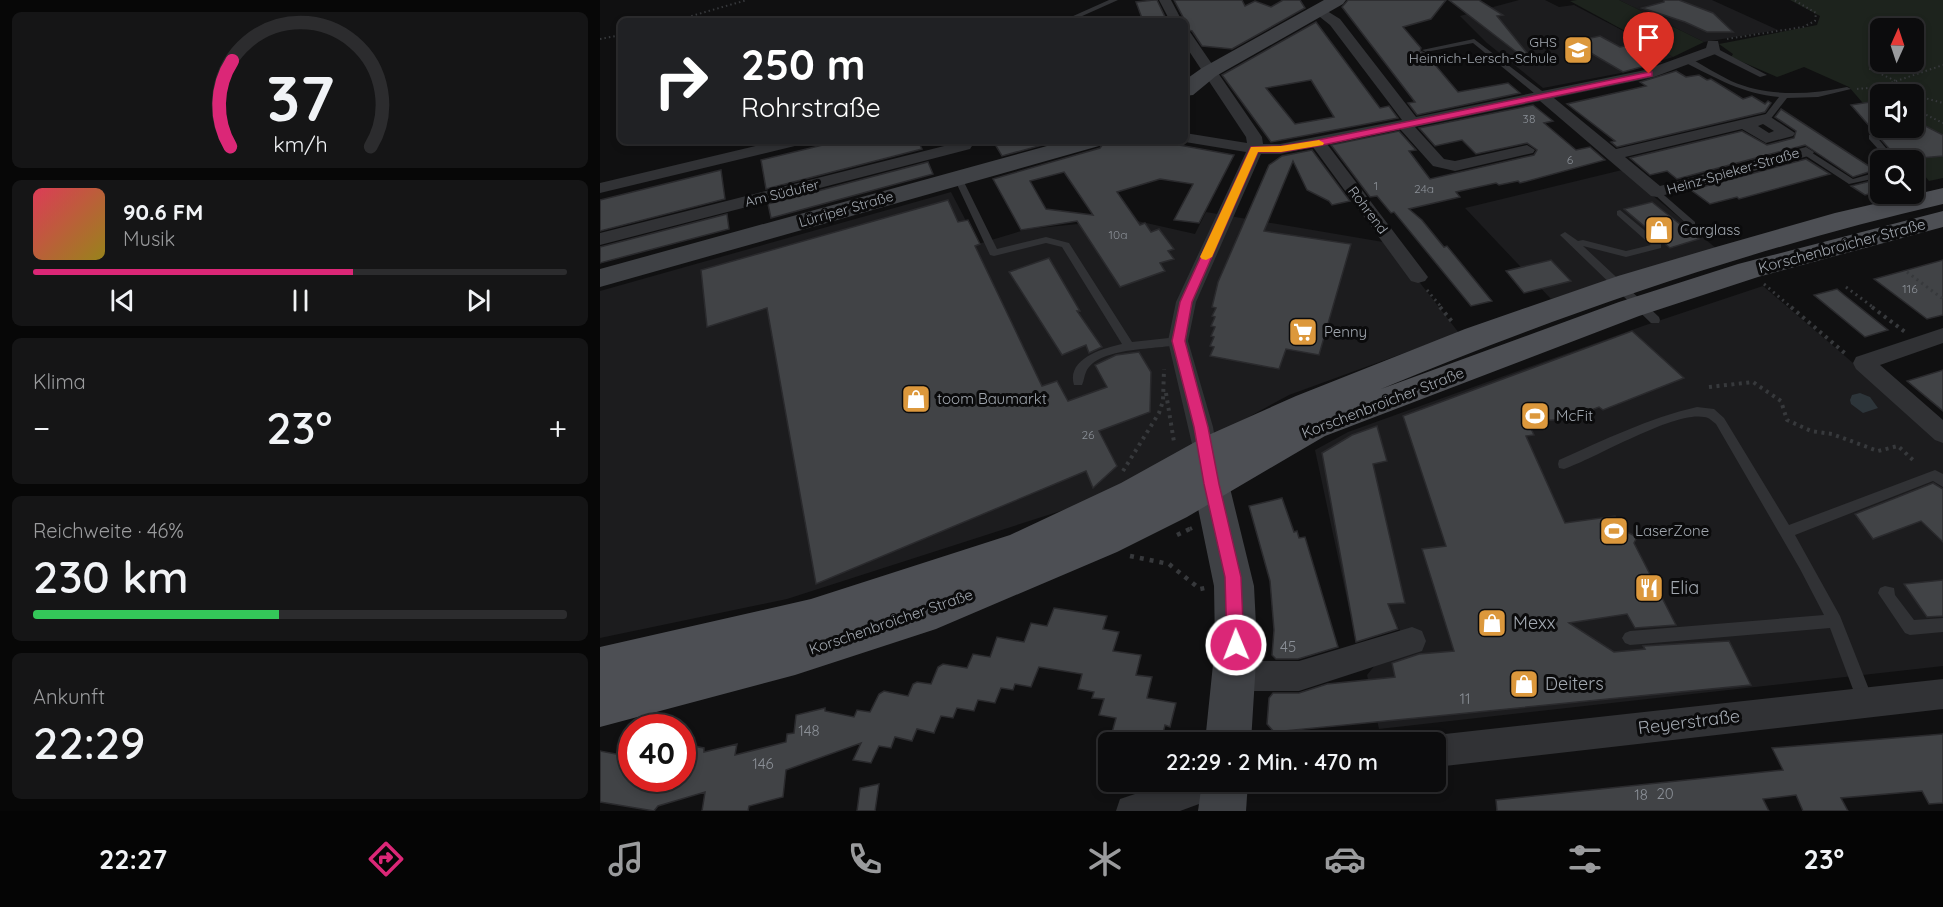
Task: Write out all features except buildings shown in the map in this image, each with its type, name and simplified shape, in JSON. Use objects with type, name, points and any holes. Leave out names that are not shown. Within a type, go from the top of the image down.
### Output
[{"type":"main road","name":"Korschenbroicher Straße","points":[[600,668],[811,618],[1019,549],[1134,494],[1208,469],[1638,304],[1833,222],[1943,196]]},
{"type":"main road","name":"Korschenbroicher Straße","points":[[1638,304],[1748,270],[1943,219]]},
{"type":"main road","name":"Korschenbroicher Straße","points":[[600,705],[795,654],[936,610],[1104,540],[1173,506],[1208,469]]},
{"type":"street","points":[[1165,0],[1174,18]]},
{"type":"street","points":[[1188,88],[1209,72],[1337,0]]},
{"type":"street","points":[[1319,10],[1335,22],[1439,163],[1455,166],[1527,150]]},
{"type":"street","points":[[1188,40],[1254,137],[1255,149],[1186,302],[1178,341],[1201,427],[1208,469],[1233,577],[1236,645],[1229,732]]},
{"type":"street","points":[[1188,138],[1255,149],[1281,149],[1318,143],[1649,74],[1687,60],[1713,47]]},
{"type":"street","name":"Heinz-Spieker-Straße","points":[[1543,96],[1657,192],[1806,152]]},
{"type":"street","points":[[1611,155],[1766,119]]},
{"type":"street","name":"Heinz-Spieker-Straße","points":[[1745,124],[1766,138],[1787,133],[1766,119]]},
{"type":"street","name":"Heinz-Spieker-Straße","points":[[1780,135],[1806,152]]},
{"type":"street","name":"Rohrend","points":[[1318,143],[1418,277]]},
{"type":"street","points":[[600,188],[784,144]]},
{"type":"street","name":"Am Südufer","points":[[600,239],[962,144],[967,175]]},
{"type":"street","name":"Lürriper Straße","points":[[600,278],[1080,144]]},
{"type":"street","points":[[1943,335],[1864,363],[1943,434]]},
{"type":"street","points":[[1233,676],[1299,676],[1412,640]]},
{"type":"street","name":"Reyerstraße","points":[[1446,751],[1943,694]]},
{"type":"street","points":[[1132,811],[1188,792]]},
{"type":"street","points":[[1222,811],[1224,792]]},
{"type":"lane","points":[[1072,18],[1115,0]]},
{"type":"lane","points":[[1425,50],[1474,41],[1543,96]]},
{"type":"lane","points":[[1713,47],[1763,75]]},
{"type":"lane","points":[[1687,60],[1730,83],[1750,90],[1784,96],[1824,95],[1847,89]]},
{"type":"lane","points":[[1766,119],[1784,96]]},
{"type":"lane","points":[[1873,138],[1883,150]]},
{"type":"lane","points":[[1806,152],[1852,182],[1870,177]]},
{"type":"lane","points":[[967,175],[994,254],[1046,240],[1066,245],[1129,346]]},
{"type":"lane","points":[[1657,192],[1692,224]]},
{"type":"lane","points":[[1576,245],[1583,243],[1626,254],[1658,246],[1620,213]]},
{"type":"lane","points":[[1565,235],[1638,304]]},
{"type":"lane","points":[[1078,382],[1077,375],[1080,368],[1087,362],[1146,342],[1178,341]]},
{"type":"lane","points":[[1564,464],[1633,432],[1695,412],[1709,412],[1720,421],[1787,531],[1835,621],[1866,703]]},
{"type":"lane","points":[[1787,531],[1935,475],[1943,483]]},
{"type":"lane","points":[[1889,593],[1885,593],[1910,628],[1943,626]]},
{"type":"lane","points":[[1630,638],[1835,621]]},
{"type":"path","points":[[684,18],[747,0]]},
{"type":"path","points":[[1713,47],[1722,40],[1803,27],[1815,21],[1816,13],[1794,0]]},
{"type":"path","points":[[600,39],[618,35]]},
{"type":"path","points":[[1888,84],[1943,65]]},
{"type":"path","points":[[1877,72],[1897,81]]},
{"type":"path","points":[[1847,89],[1870,88]]},
{"type":"path","points":[[1924,98],[1943,103]]},
{"type":"path","points":[[1924,114],[1943,123]]},
{"type":"path","points":[[1907,272],[1943,299]]},
{"type":"path","points":[[1418,277],[1455,327]]},
{"type":"path","points":[[1763,282],[1848,356],[1864,363]]},
{"type":"path","points":[[1846,287],[1919,343]]},
{"type":"path","points":[[1174,442],[1163,370],[1185,366]]},
{"type":"path","points":[[1709,387],[1752,382],[1781,401],[1787,420],[1811,431],[1832,434],[1878,451],[1898,446],[1913,460]]},
{"type":"path","points":[[1119,478],[1157,423],[1166,389]]},
{"type":"path","points":[[1127,555],[1164,561],[1179,568],[1200,589],[1233,577]]},
{"type":"shaded area","name":"GHS Heinrich-Lersch-Schule","points":[[1519,0],[1545,0],[1559,7],[1574,5],[1673,57],[1621,73],[1543,88],[1487,43],[1460,16]]},
{"type":"shaded area","points":[[1619,0],[1712,0],[1778,30],[1704,42]]},
{"type":"shaded area","points":[[1619,0],[1704,42],[1673,57],[1570,1]]},
{"type":"shaded area","points":[[1790,0],[1943,0],[1943,178],[1929,181],[1924,175],[1924,150],[1903,150],[1892,138],[1924,138],[1924,84],[1870,84],[1870,111],[1849,87],[1804,67],[1777,77],[1731,57],[1733,54],[1719,44],[1817,25],[1820,16]]},
{"type":"shaded area","points":[[1622,170],[1717,249],[1551,299],[1465,208]]},
{"type":"shaded area","points":[[951,192],[978,244],[1028,229],[1078,224],[1111,215],[1195,234],[1206,212],[1389,243],[1459,333],[1289,395],[1098,499],[787,599],[600,638],[600,291]]},
{"type":"shaded area","points":[[1763,286],[1943,440],[1943,666],[1379,729],[1367,675],[1401,633],[1388,604],[1350,613],[1315,450],[1348,432],[1643,326]]},
{"type":"shaded area","points":[[1860,393],[1870,397],[1878,408],[1863,413],[1851,404],[1852,395]]},
{"type":"slow traffic","points":[[1206,257],[1255,149],[1281,149],[1319,143]]},
{"type":"place","name":"GHS Heinrich-Lersch-Schule","points":[[1578,50]]},
{"type":"place","name":"Carglass","points":[[1659,230]]},
{"type":"place","name":"Penny","points":[[1303,332]]},
{"type":"place","name":"toom Baumarkt","points":[[916,399]]},
{"type":"place","name":"McFit","points":[[1535,416]]},
{"type":"place","name":"LaserZone","points":[[1614,531]]},
{"type":"place","name":"Elia","points":[[1649,588]]},
{"type":"place","name":"Mexx","points":[[1492,623]]},
{"type":"place","name":"Deiters","points":[[1524,684]]},
{"type":"route","points":[[1236,645],[1233,577],[1211,484],[1201,427],[1178,341],[1186,302],[1255,149],[1281,149],[1318,143],[1649,74]]}]
